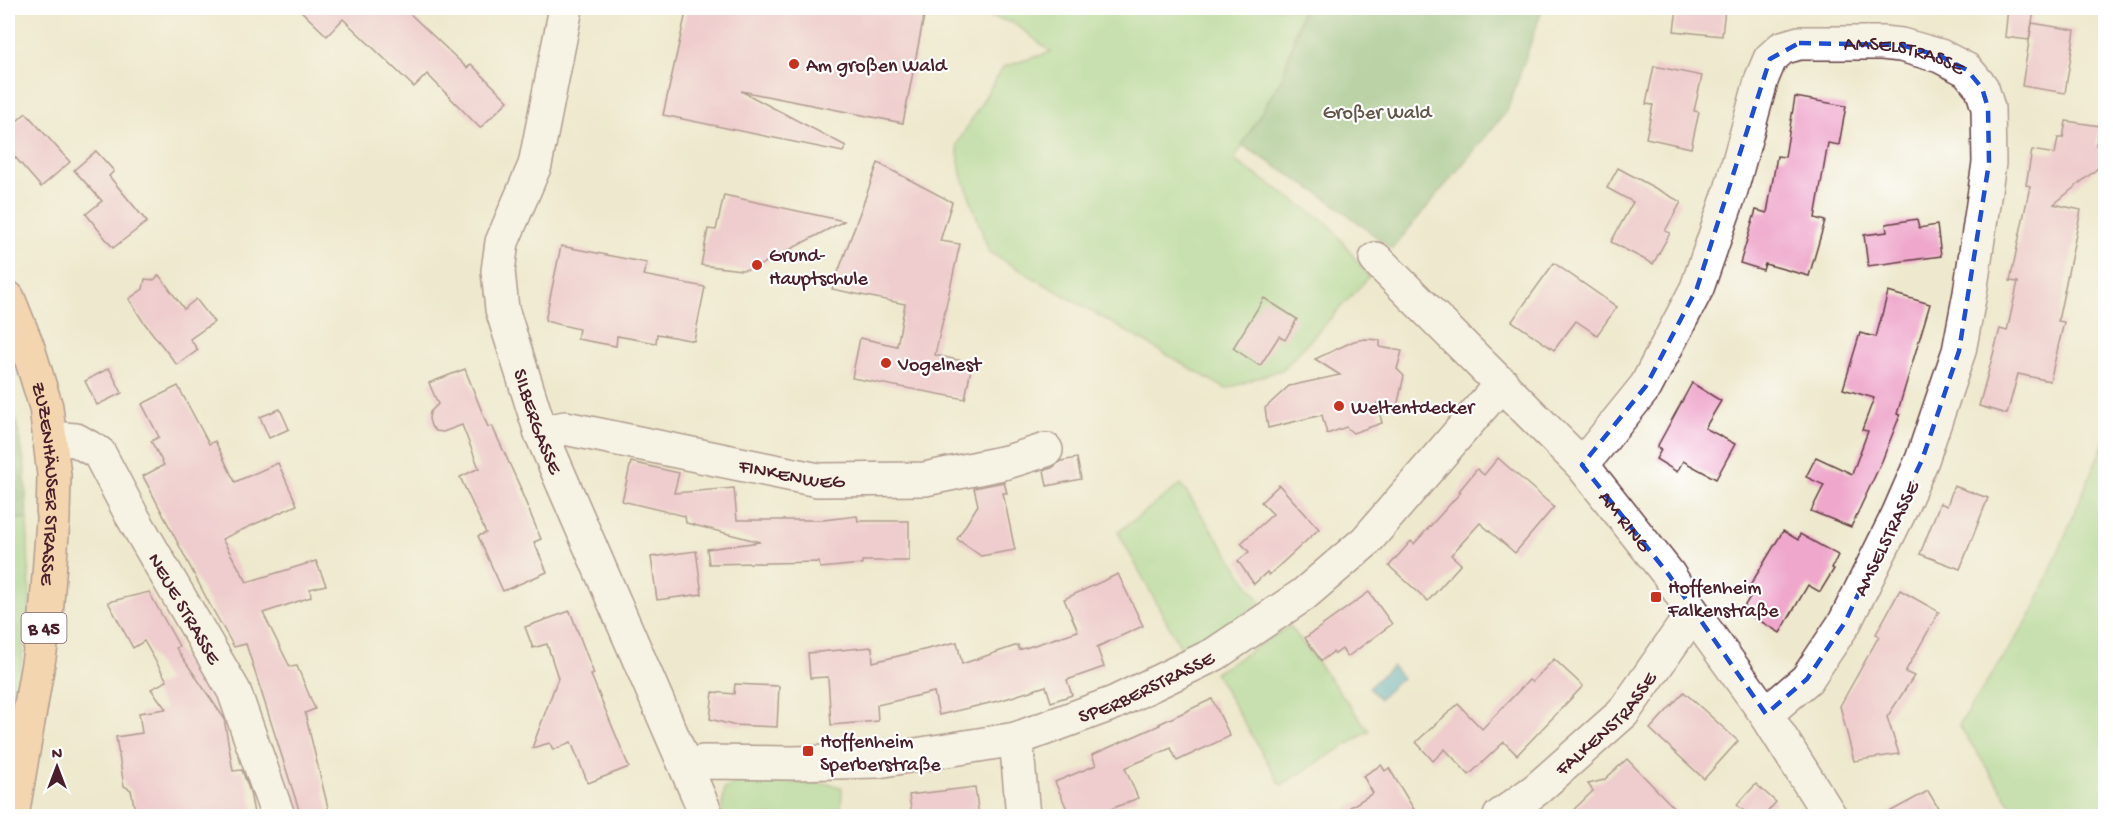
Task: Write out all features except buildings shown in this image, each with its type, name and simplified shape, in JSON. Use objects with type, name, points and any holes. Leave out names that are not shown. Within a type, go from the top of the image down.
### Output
[{"type":"main road","name":"ZUZENHÄUSER STRASSE","points":[[8,298],[28,348],[46,407],[54,475],[46,616],[12,816]]},
{"type":"street","name":"SILBERGASSE","points":[[562,9],[535,165],[502,242],[498,271],[501,309],[541,433],[707,816]]},
{"type":"street","name":"AMSELSTRASSE","points":[[1582,465],[1646,386],[1697,288],[1731,190],[1762,78],[1770,59],[1782,48],[1799,43],[1882,43],[1901,45],[1940,56],[1967,70],[1982,88],[1988,108],[1989,162],[1959,351],[1922,460],[1898,515],[1845,622],[1807,679],[1766,714]]},
{"type":"street","name":"AM RING","points":[[1376,260],[1582,465],[1669,576],[1766,714],[1830,816]]},
{"type":"street","name":"SPERBERSTRASSE","points":[[687,768],[703,762],[878,761],[1016,739],[1114,703],[1215,654],[1303,595],[1366,540],[1502,383]]},
{"type":"street","name":"FINKENWEG","points":[[541,433],[565,428],[818,480],[925,479],[1006,462],[1046,450]]},
{"type":"street","name":"NEUE STRASSE","points":[[49,438],[76,440],[99,453],[131,514],[234,691],[278,816]]},
{"type":"street","name":"FALKENSTRASSE","points":[[1500,816],[1537,789],[1623,713],[1693,613]]},
{"type":"street","points":[[1016,739],[1023,816]]},
{"type":"highlighted area","points":[[1799,43],[1901,45],[1940,56],[1967,70],[1982,88],[1988,108],[1989,163],[1959,351],[1922,460],[1845,622],[1807,679],[1766,714],[1669,575],[1582,465],[1646,386],[1697,288],[1770,59]]},
{"type":"green space","points":[[958,8],[1302,8],[1283,76],[1234,160],[1329,224],[1369,277],[1283,369],[1226,389],[989,252],[960,169],[957,144],[1003,67],[1051,52],[1014,23]]},
{"type":"green space","name":"Großer Wald","points":[[1304,8],[1543,8],[1507,111],[1392,249],[1329,200],[1242,145],[1283,76]]},
{"type":"green space","points":[[8,389],[25,465],[27,519],[8,518]]},
{"type":"green space","points":[[2105,440],[2105,816],[2018,816],[1959,725],[2033,612]]},
{"type":"green space","points":[[1181,484],[1261,603],[1216,633],[1182,650],[1118,532]]},
{"type":"green space","points":[[8,518],[27,519],[30,601],[16,701],[8,738]]},
{"type":"green space","points":[[1290,626],[1369,731],[1281,785],[1215,673]]},
{"type":"green space","points":[[739,781],[831,784],[842,788],[841,816],[724,816],[722,811],[724,789]]},
{"type":"water","points":[[1392,666],[1402,678],[1379,699],[1369,687]]},
{"type":"place","name":"Am großen Wald","points":[[794,64]]},
{"type":"place","name":"Grund- Hauptschule","points":[[757,265]]},
{"type":"place","name":"Vogelnest","points":[[886,363]]},
{"type":"place","name":"Weltentdecker","points":[[1339,406]]},
{"type":"place","name":"Hoffenheim Falkenstraße","points":[[1656,597]]},
{"type":"place","name":"Hoffenheim Sperberstraße","points":[[808,751]]}]
